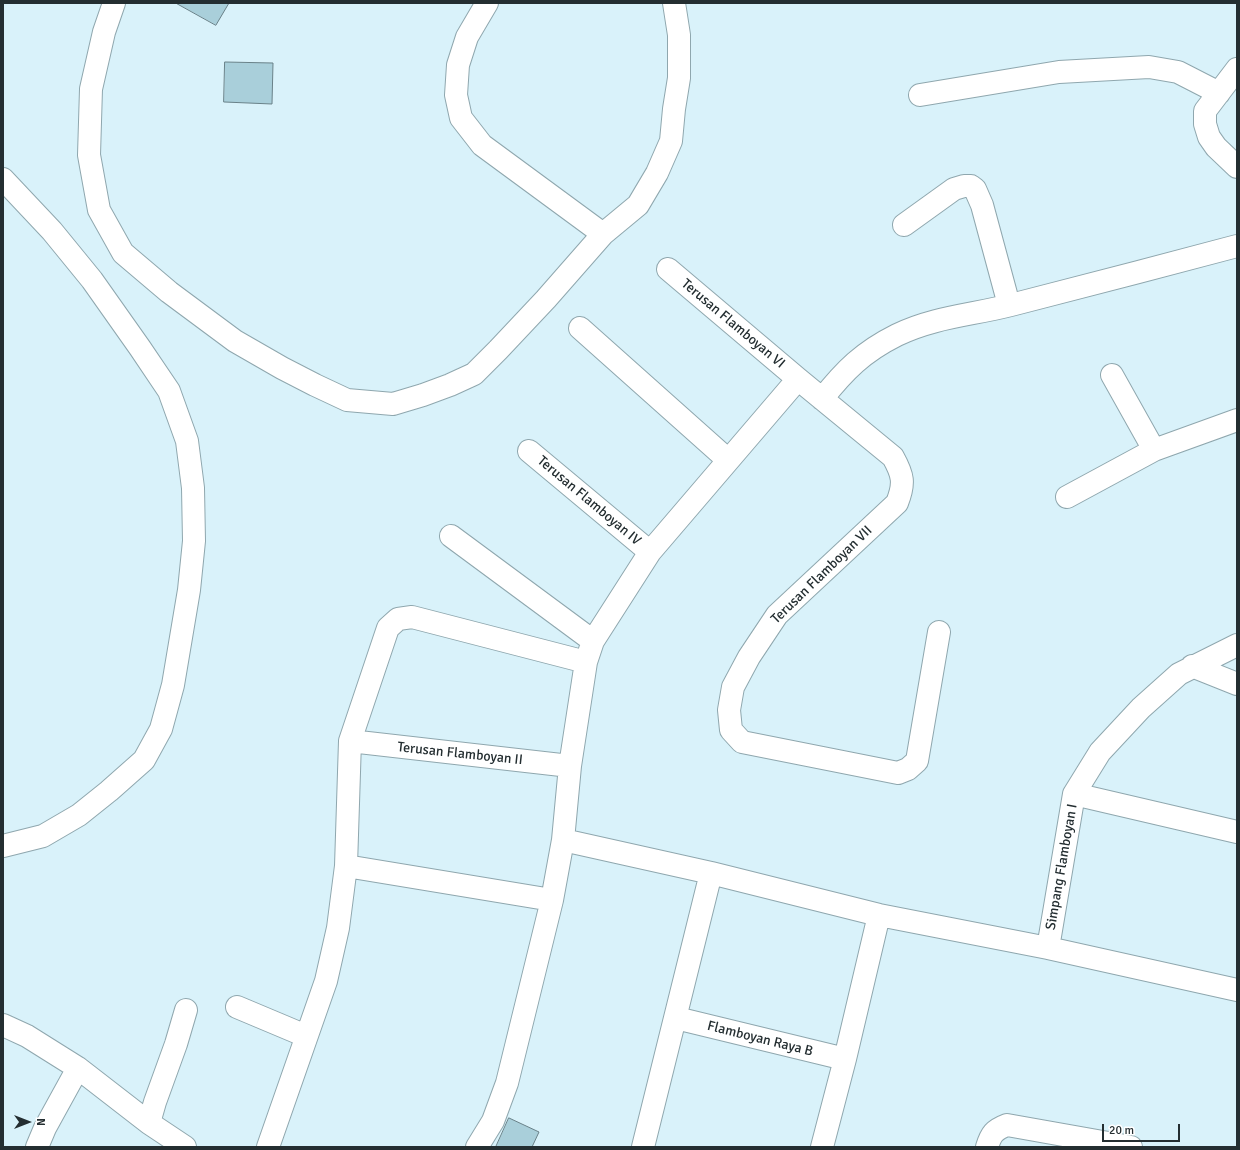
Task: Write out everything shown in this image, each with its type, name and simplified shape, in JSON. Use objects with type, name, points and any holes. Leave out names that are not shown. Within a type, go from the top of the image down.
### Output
[{"type":"street","points":[[114,3],[104,32],[90,89],[89,155],[99,210],[123,253],[169,292],[235,341],[315,385],[347,400],[393,404],[423,395],[474,374],[546,299],[603,234],[638,206],[657,173],[671,141],[679,78],[679,35],[674,3]]},
{"type":"street","points":[[486,3],[467,37],[458,65],[456,95],[461,118],[482,145],[603,234]]},
{"type":"street","points":[[920,95],[1059,72],[1149,68],[1178,72],[1219,93]]},
{"type":"street","points":[[1237,69],[1205,111],[1205,124],[1208,137],[1237,167]]},
{"type":"street","points":[[3,179],[52,230],[92,280],[169,391],[187,441],[193,488],[194,541],[189,590],[173,685],[161,729],[144,760],[109,791],[79,814],[43,836],[3,846]]},
{"type":"street","points":[[904,225],[954,189],[964,186],[971,186],[975,189],[982,205],[1009,305]]},
{"type":"street","points":[[822,399],[844,372],[865,354],[897,335],[929,322],[1009,305],[1237,246]]},
{"type":"street","name":"Terusan Flamboyan VI","points":[[668,269],[798,379]]},
{"type":"street","points":[[580,328],[728,460]]},
{"type":"street","points":[[1112,375],[1154,450]]},
{"type":"street","points":[[477,1147],[493,1121],[507,1083],[552,900],[563,840],[570,766],[586,662],[593,641],[650,552],[798,379]]},
{"type":"street","name":"Terusan Flamboyan VII","points":[[798,379],[893,457],[901,473],[902,490],[897,503],[777,615],[749,657],[734,687],[729,710],[731,730],[742,742],[898,773],[908,769],[917,761],[939,632]]},
{"type":"street","points":[[1067,497],[1154,450],[1237,420]]},
{"type":"street","name":"Terusan Flamboyan IV","points":[[529,451],[650,552]]},
{"type":"street","points":[[451,536],[593,641]]},
{"type":"street","points":[[268,1147],[326,981],[338,928],[346,866],[350,741],[388,628],[398,619],[412,617],[586,662]]},
{"type":"street","name":"Simpang Flamboyan I","points":[[1048,948],[1074,794],[1100,752],[1141,708],[1179,674],[1192,666],[1237,645]]},
{"type":"street","points":[[1192,666],[1237,684]]},
{"type":"street","name":"Terusan Flamboyan II","points":[[350,741],[570,766]]},
{"type":"street","points":[[1074,794],[1237,832]]},
{"type":"street","points":[[563,840],[711,873],[879,915],[1048,948],[1237,990]]},
{"type":"street","points":[[346,866],[552,900]]},
{"type":"street","points":[[643,1147],[711,873]]},
{"type":"street","points":[[822,1147],[845,1059],[879,915]]},
{"type":"street","points":[[237,1007],[306,1036]]},
{"type":"street","points":[[149,1123],[186,1010]]},
{"type":"street","name":"Flamboyan Raya B","points":[[676,1018],[845,1059]]},
{"type":"street","points":[[3,1025],[27,1036],[78,1068],[149,1123],[185,1147]]},
{"type":"street","points":[[37,1147],[45,1128],[78,1068]]},
{"type":"street","points":[[987,1147],[990,1136],[1000,1128],[1007,1125],[1131,1147]]},
{"type":"building","points":[[176,3],[229,3],[216,25]]},
{"type":"building","points":[[225,62],[273,63],[272,104],[224,102]]},
{"type":"building","points":[[509,1118],[539,1132],[532,1147],[496,1147]]}]
